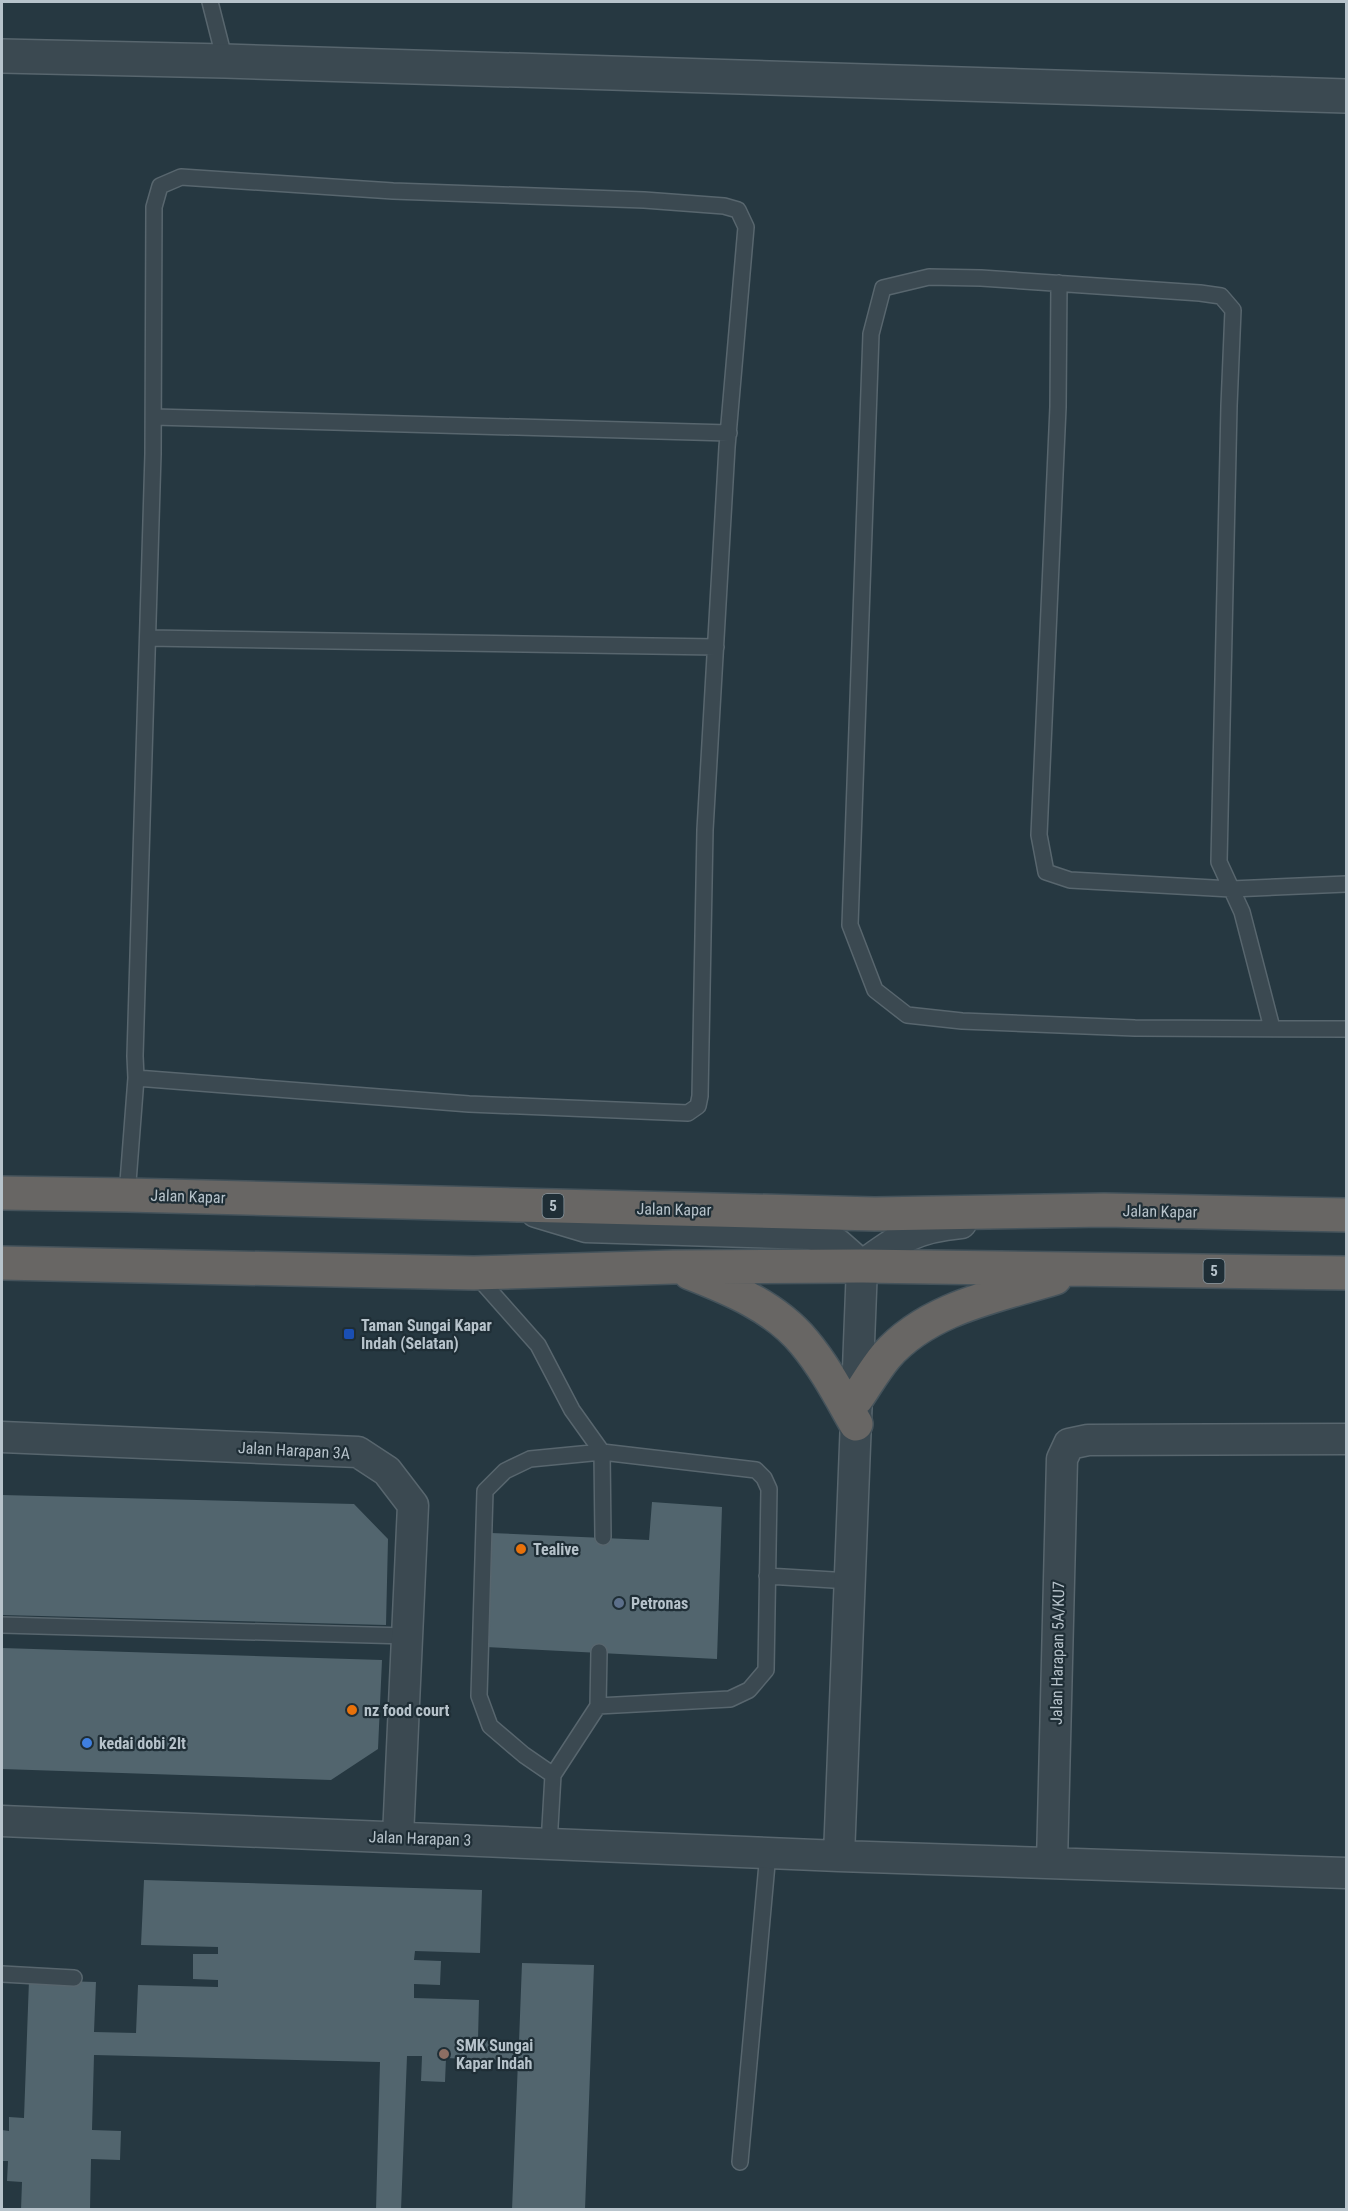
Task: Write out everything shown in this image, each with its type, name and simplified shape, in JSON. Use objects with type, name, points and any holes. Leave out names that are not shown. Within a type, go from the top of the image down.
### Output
[{"type":"highway","name":"Jalan Kapar","points":[[2,1193],[875,1214],[1104,1210],[1347,1215]]},
{"type":"highway","name":"5","points":[[2,1263],[474,1273],[673,1267],[862,1266],[1347,1273]]},
{"type":"highway","points":[[673,1267],[728,1287],[767,1309],[803,1340],[856,1411],[886,1357],[904,1339],[931,1320],[960,1307],[1082,1269]]},
{"type":"street","points":[[2,56],[1347,96]]},
{"type":"street","points":[[516,1206],[586,1227],[811,1234],[837,1244],[862,1266]]},
{"type":"street","points":[[862,1266],[898,1239],[936,1225],[1104,1210]]},
{"type":"street","points":[[839,1856],[862,1266]]},
{"type":"street","name":"Jalan Harapan 3A","points":[[2,1437],[358,1452],[387,1471],[413,1505],[398,1837]]},
{"type":"street","name":"Jalan Harapan 5A/KU7","points":[[1052,1863],[1062,1459],[1069,1444],[1088,1440],[1347,1439]]},
{"type":"street","name":"Jalan Harapan 3","points":[[2,1821],[839,1856],[1347,1873]]},
{"type":"lane","points":[[210,2],[225,61]]},
{"type":"lane","points":[[127,1195],[136,1078],[154,417],[154,207],[160,186],[181,177],[393,191],[644,200],[738,210],[746,226],[729,433],[705,830],[698,1106],[688,1113],[469,1104],[136,1078]]},
{"type":"lane","points":[[1272,1028],[1242,912],[1219,862],[1233,310],[1221,296],[1200,292],[981,278],[929,277],[883,288],[871,334],[850,925],[874,990],[908,1015],[962,1021],[1135,1028],[1347,1029]]},
{"type":"lane","points":[[1059,283],[1058,407],[1039,835],[1046,872],[1070,880],[1231,889],[1347,884]]},
{"type":"lane","points":[[154,417],[729,433]]},
{"type":"lane","points":[[148,638],[716,647]]},
{"type":"lane","points":[[474,1273],[538,1345],[572,1410],[602,1452],[603,1537]]},
{"type":"lane","points":[[553,1775],[524,1755],[490,1726],[479,1696],[485,1491],[505,1471],[530,1459],[602,1452],[756,1470],[764,1478],[769,1489],[766,1670],[749,1690],[729,1699],[597,1706]]},
{"type":"lane","points":[[767,1576],[850,1581]]},
{"type":"lane","points":[[2,1625],[407,1636]]},
{"type":"lane","points":[[549,1844],[553,1775],[597,1706],[599,1652]]},
{"type":"lane","points":[[740,2162],[768,1853]]},
{"type":"lane","points":[[2,1974],[74,1978]]},
{"type":"building","points":[[2,1495],[354,1504],[388,1539],[386,1625],[2,1615]]},
{"type":"building","points":[[652,1502],[722,1507],[717,1659],[486,1647],[491,1533],[649,1540]]},
{"type":"building","points":[[2,1648],[382,1660],[378,1749],[331,1780],[2,1769]]},
{"type":"building","points":[[144,1880],[482,1890],[480,1953],[415,1951],[414,1960],[441,1961],[440,1985],[414,1984],[414,1998],[479,2000],[478,2040],[519,2042],[522,1963],[594,1965],[585,2210],[512,2210],[518,2061],[446,2058],[445,2082],[421,2081],[422,2056],[407,2056],[401,2210],[376,2210],[380,2062],[94,2055],[92,2130],[121,2131],[120,2160],[91,2159],[90,2210],[21,2210],[22,2182],[7,2181],[8,2161],[2,2161],[2,2130],[9,2131],[9,2117],[24,2118],[29,1980],[96,1982],[94,2032],[136,2033],[138,1985],[218,1987],[218,1980],[193,1979],[193,1954],[218,1954],[218,1947],[141,1945]]},
{"type":"place","name":"Taman Sungai Kapar Indah (Selatan)","points":[[349,1334]]},
{"type":"place","name":"Tealive","points":[[521,1549]]},
{"type":"place","name":"Petronas","points":[[619,1603]]},
{"type":"place","name":"nz food court","points":[[352,1710]]},
{"type":"place","name":"kedai dobi 2lt","points":[[87,1743]]},
{"type":"place","name":"SMK Sungai Kapar Indah","points":[[444,2054]]}]
